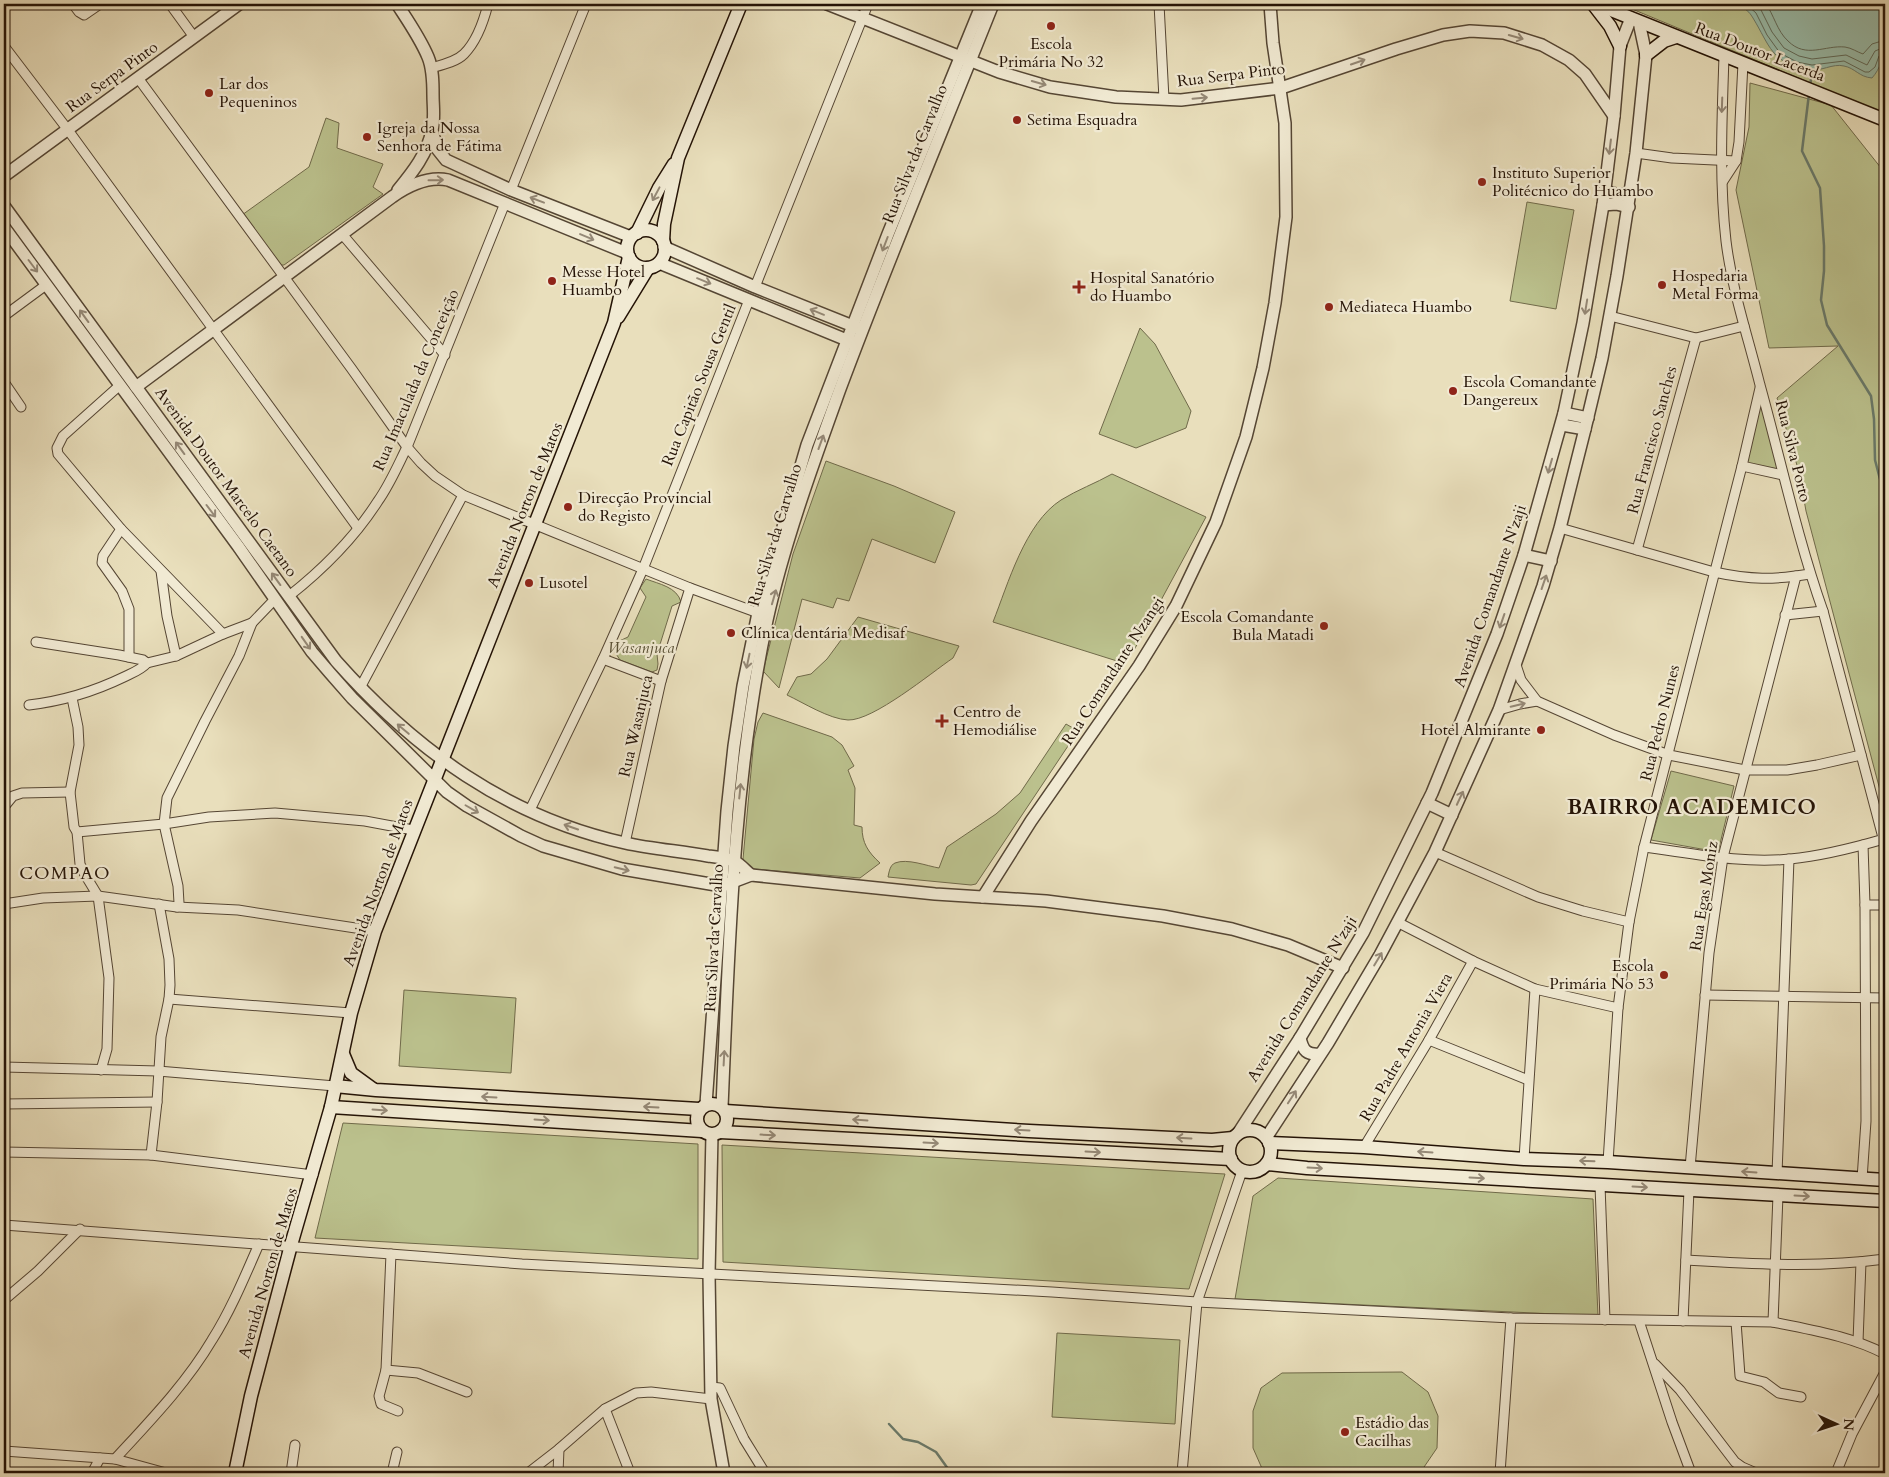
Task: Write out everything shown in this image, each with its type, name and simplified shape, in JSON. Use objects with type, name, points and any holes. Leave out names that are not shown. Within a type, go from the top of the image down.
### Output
[{"type":"main road","points":[[678,158],[664,224],[662,258],[654,265],[635,264],[628,255],[634,235],[659,188],[678,158],[741,4]]},
{"type":"main road","points":[[1594,4],[1610,26],[1620,46]]},
{"type":"main road","name":"Rua Doutor Lacerda","points":[[1594,4],[1885,120]]},
{"type":"main road","points":[[1646,55],[1664,41],[1676,37]]},
{"type":"main road","points":[[634,235],[644,230],[652,231],[658,235],[664,244]]},
{"type":"main road","name":"Avenida Norton de Matos","points":[[235,1473],[251,1396],[291,1245],[313,1175],[331,1107],[351,1013],[374,931],[614,323],[628,255]]},
{"type":"main road","name":"Avenida Norton de Matos","points":[[614,323],[654,265]]},
{"type":"main road","points":[[343,1054],[351,1073],[376,1090]]},
{"type":"main road","points":[[336,1086],[376,1090],[703,1107],[716,1104],[723,1109],[1019,1130],[1212,1140],[1235,1136],[1252,1130],[1268,1140],[1524,1159],[1608,1162],[1885,1180]]},
{"type":"main road","points":[[331,1107],[711,1132],[1230,1160],[1242,1171],[1247,1172],[1258,1170],[1267,1164],[1271,1154],[1268,1140]]},
{"type":"main road","points":[[703,1107],[696,1119],[698,1127],[711,1132],[725,1126],[727,1122],[723,1109]]},
{"type":"main road","points":[[1230,1160],[1229,1149],[1235,1136]]},
{"type":"main road","points":[[1267,1164],[1885,1201]]},
{"type":"street","points":[[73,4],[84,15],[100,4]]},
{"type":"street","points":[[170,4],[194,37]]},
{"type":"street","name":"Rua Serpa Pinto","points":[[4,176],[239,4]]},
{"type":"street","points":[[396,4],[421,42],[431,68],[433,88],[432,131],[438,150],[446,160],[511,190],[634,235]]},
{"type":"street","points":[[431,68],[450,62],[463,55],[482,23],[488,4]]},
{"type":"street","points":[[511,190],[586,4]]},
{"type":"street","name":"Rua Serpa Pinto","points":[[827,4],[999,72],[1058,88],[1116,97],[1191,99],[1281,88],[1443,35],[1470,31],[1504,34],[1542,44],[1569,60],[1585,74],[1614,116]]},
{"type":"street","points":[[755,287],[868,4]]},
{"type":"street","name":"Rua Silva da Carvalho","points":[[966,58],[982,4]]},
{"type":"street","name":"Rua Silva da Carvalho","points":[[703,1107],[728,884],[743,686],[799,489],[807,445],[852,342],[966,58],[993,4]]},
{"type":"street","points":[[1159,4],[1164,99]]},
{"type":"street","name":"Rua Comandante Nzangi","points":[[983,898],[1000,867],[1139,666],[1176,606],[1216,522],[1246,437],[1263,368],[1281,262],[1286,217],[1285,123],[1270,4]]},
{"type":"street","points":[[1268,1140],[1399,923],[1435,852],[1499,710],[1551,561],[1602,358],[1628,207],[1636,154],[1646,55],[1635,20]]},
{"type":"street","name":"Avenida Comandante N'zaji","points":[[1235,1136],[1300,1038],[1344,968],[1363,933],[1427,803],[1498,634],[1524,555],[1562,425],[1583,324],[1603,205],[1620,46],[1635,20]]},
{"type":"street","points":[[4,46],[214,328],[358,528]]},
{"type":"street","name":"Rua Silva Porto","points":[[1724,56],[1721,160],[1726,242],[1734,287],[1783,475],[1810,574],[1823,612],[1884,842]]},
{"type":"street","points":[[1722,181],[1736,161],[1743,63]]},
{"type":"street","points":[[138,78],[407,447],[435,476],[463,495],[690,588],[763,615]]},
{"type":"street","points":[[392,197],[413,172],[432,131]]},
{"type":"street","points":[[1636,154],[1736,161]]},
{"type":"street","points":[[136,387],[392,197],[420,182],[439,178],[448,180],[628,255]]},
{"type":"street","points":[[1604,192],[1620,195],[1630,194]]},
{"type":"street","name":"Rua Imaculada da Conceição","points":[[289,596],[308,582],[358,528],[378,502],[407,447],[505,203]]},
{"type":"street","points":[[1603,205],[1616,204],[1628,207]]},
{"type":"street","name":"Avenida Doutor Marcelo Caetano","points":[[4,206],[336,661],[390,717],[441,760],[482,786],[530,810],[571,827],[626,843],[730,860]]},
{"type":"street","name":"Avenida Doutor Marcelo Caetano","points":[[4,227],[238,546],[312,652],[352,698],[433,780],[466,806],[543,846],[622,869],[702,883],[728,884]]},
{"type":"street","points":[[342,234],[445,355]]},
{"type":"street","points":[[664,244],[755,287],[857,328]]},
{"type":"street","points":[[654,265],[750,300],[852,342]]},
{"type":"street","points":[[4,316],[46,284]]},
{"type":"street","name":"Rua Capitão Sousa Gentil","points":[[530,810],[603,659],[643,569],[750,300]]},
{"type":"street","points":[[1610,316],[1696,338],[1744,326]]},
{"type":"street","name":"Rua Francisco Sanches","points":[[1637,550],[1696,338]]},
{"type":"street","points":[[4,382],[20,407]]},
{"type":"street","points":[[119,386],[63,436],[57,448],[64,460],[121,529],[223,634]]},
{"type":"street","name":"Rua Pedro Nunes","points":[[1608,1162],[1618,1008],[1629,922],[1644,847],[1761,386]]},
{"type":"street","points":[[1564,413],[1587,423]]},
{"type":"street","points":[[1562,425],[1587,423]]},
{"type":"street","points":[[1742,466],[1783,475]]},
{"type":"street","points":[[360,688],[463,495]]},
{"type":"street","points":[[1560,528],[1714,572],[1739,577],[1765,580],[1810,574]]},
{"type":"street","points":[[121,529],[104,556],[102,563],[122,591],[129,609],[129,657]]},
{"type":"street","points":[[1524,555],[1551,561]]},
{"type":"street","points":[[161,571],[166,616],[176,656]]},
{"type":"street","name":"Rua Egas Moniz","points":[[1690,1168],[1705,995],[1723,858],[1796,576]]},
{"type":"street","name":"Rua Wasanjuca","points":[[626,843],[661,681],[690,588]]},
{"type":"street","points":[[177,907],[179,904],[178,886],[164,824],[167,798],[240,656],[252,623],[275,599]]},
{"type":"street","points":[[1785,615],[1823,612]]},
{"type":"street","points":[[29,704],[72,698],[100,689],[138,670],[147,663],[176,656],[252,623]]},
{"type":"street","points":[[36,642],[129,657],[147,663]]},
{"type":"street","points":[[603,659],[661,681]]},
{"type":"street","points":[[1516,665],[1521,680],[1537,701],[1614,735],[1668,754],[1745,770],[1787,770],[1818,766],[1861,756]]},
{"type":"street","points":[[72,698],[78,727],[79,745],[70,792],[74,827],[77,832],[80,864],[98,896],[109,978],[107,1049],[101,1070]]},
{"type":"street","points":[[1499,710],[1537,701]]},
{"type":"street","points":[[4,807],[13,796],[22,793],[70,792]]},
{"type":"street","points":[[1427,803],[1452,815]]},
{"type":"street","points":[[77,832],[164,824],[209,817],[275,812],[365,820],[413,830]]},
{"type":"street","points":[[1644,847],[1723,858],[1757,860],[1789,859],[1884,842]]},
{"type":"street","points":[[1862,1179],[1866,1120],[1863,845]]},
{"type":"street","points":[[1435,852],[1538,897],[1583,911],[1629,922]]},
{"type":"street","points":[[702,883],[716,878],[718,874],[718,867],[715,861],[704,855]]},
{"type":"street","points":[[1777,1174],[1789,859]]},
{"type":"street","points":[[730,860],[751,875]]},
{"type":"street","points":[[728,884],[751,875],[983,898],[1046,901],[1134,912],[1232,929],[1288,945],[1344,968]]},
{"type":"street","name":"Rua Silva da Carvalho","points":[[723,1109],[728,884]]},
{"type":"street","points":[[4,904],[44,898],[98,896],[177,907],[238,910],[374,931]]},
{"type":"street","points":[[151,1155],[157,1102],[161,1037],[169,999],[169,959],[159,904]]},
{"type":"street","points":[[1865,905],[1885,905]]},
{"type":"street","points":[[1399,923],[1473,961],[1535,989],[1618,1008]]},
{"type":"street","name":"Rua Padre Antonia Viera","points":[[1364,1147],[1430,1040],[1473,961]]},
{"type":"street","points":[[1524,1159],[1535,989]]},
{"type":"street","points":[[1705,995],[1885,998]]},
{"type":"street","points":[[169,999],[351,1013]]},
{"type":"street","points":[[1300,1038],[1305,1052],[1312,1055],[1320,1054]]},
{"type":"street","points":[[1430,1040],[1528,1080]]},
{"type":"street","points":[[4,1067],[158,1071],[336,1086]]},
{"type":"street","points":[[4,1104],[157,1102]]},
{"type":"street","points":[[711,1132],[709,1274],[711,1399],[724,1473]]},
{"type":"street","points":[[4,1152],[151,1155],[313,1175]]},
{"type":"street","points":[[1182,1473],[1197,1302],[1242,1171]]},
{"type":"street","points":[[1600,1185],[1605,1320]]},
{"type":"street","points":[[1684,1321],[1689,1190]]},
{"type":"street","points":[[1773,1322],[1778,1195]]},
{"type":"street","points":[[5,1227],[80,1230],[532,1264],[1052,1292],[1197,1302],[1511,1318],[1773,1322],[1858,1342],[1885,1354]]},
{"type":"street","points":[[4,1300],[38,1272],[80,1230]]},
{"type":"street","points":[[115,1459],[185,1380],[212,1341],[236,1297],[259,1244]]},
{"type":"street","points":[[391,1254],[386,1370],[380,1396],[381,1404],[398,1410]]},
{"type":"street","points":[[1686,1260],[1776,1266],[1885,1259]]},
{"type":"street","points":[[1858,1342],[1861,1262]]},
{"type":"street","points":[[1500,1473],[1511,1318]]},
{"type":"street","points":[[1638,1321],[1690,1473]]},
{"type":"street","points":[[1736,1322],[1740,1376],[1764,1382],[1779,1393],[1801,1396]]},
{"type":"street","points":[[1652,1362],[1680,1390],[1735,1462],[1756,1473]]},
{"type":"street","points":[[386,1370],[418,1373],[467,1392]]},
{"type":"street","points":[[1836,1473],[1852,1434],[1885,1372]]},
{"type":"street","points":[[711,1386],[720,1388],[744,1439],[765,1473]]},
{"type":"street","points":[[528,1473],[605,1409],[636,1393],[651,1392],[711,1399]]},
{"type":"street","points":[[605,1409],[630,1473]]},
{"type":"street","points":[[291,1473],[295,1445]]},
{"type":"street","points":[[558,1473],[559,1449]]},
{"type":"street","points":[[4,1451],[115,1459],[161,1472]]},
{"type":"street","points":[[392,1473],[397,1452]]},
{"type":"street","points":[[92,1473],[100,1458]]},
{"type":"green space","points":[[1635,4],[1885,4],[1885,114],[1632,9]]},
{"type":"green space","points":[[1750,83],[1831,105],[1885,173],[1885,809],[1806,511],[1799,472],[1777,398],[1838,346],[1769,348],[1736,190],[1749,127]]},
{"type":"green space","points":[[326,118],[339,123],[337,148],[383,164],[373,187],[383,194],[284,265],[278,265],[242,215],[309,167]]},
{"type":"green space","points":[[1527,202],[1574,210],[1556,309],[1510,301]]},
{"type":"green space","points":[[1140,328],[1155,344],[1191,411],[1186,428],[1136,448],[1099,434]]},
{"type":"green space","points":[[1761,398],[1780,471],[1747,463]]},
{"type":"green space","points":[[826,461],[894,486],[955,512],[935,563],[872,539],[849,601],[837,598],[833,608],[802,599],[779,688],[763,671],[793,554]]},
{"type":"green space","points":[[1112,474],[1206,517],[1133,652],[1117,661],[993,622],[1019,555],[1037,523],[1048,510],[1061,500]]},
{"type":"green space","name":"Wasanjuca","points":[[646,579],[672,589],[681,602],[672,606],[657,654],[657,670],[652,672],[620,660],[613,649],[615,643],[628,637],[646,597],[640,588]]},
{"type":"green space","points":[[858,617],[959,646],[953,658],[917,684],[886,705],[859,718],[848,720],[833,717],[787,695],[797,677],[811,674],[827,659]]},
{"type":"green space","points":[[763,713],[832,737],[842,745],[854,766],[848,770],[855,788],[854,825],[862,827],[866,847],[880,863],[860,878],[753,869],[743,859],[754,739],[758,722]]},
{"type":"green space","points":[[1066,724],[1078,731],[976,884],[888,877],[892,865],[905,861],[939,868],[947,847],[996,814],[1020,793]]},
{"type":"green space","points":[[1671,771],[1734,786],[1718,852],[1651,840]]},
{"type":"green space","points":[[404,990],[516,998],[511,1073],[399,1066]]},
{"type":"green space","points":[[343,1123],[698,1144],[698,1259],[315,1238]]},
{"type":"green space","points":[[722,1145],[1225,1174],[1189,1289],[723,1262]]},
{"type":"green space","points":[[1278,1178],[1593,1199],[1598,1316],[1235,1299],[1253,1196]]},
{"type":"green space","points":[[1057,1333],[1180,1340],[1175,1424],[1052,1417]]},
{"type":"green space","name":"Estádio das Cacilhas","points":[[1402,1372],[1428,1392],[1438,1416],[1437,1448],[1418,1473],[1264,1473],[1253,1448],[1253,1411],[1261,1388],[1282,1373]]},
{"type":"water","points":[[1739,4],[1885,4],[1885,43],[1881,62],[1872,78],[1840,65],[1818,70],[1796,67],[1779,58],[1773,52],[1752,16]]},
{"type":"waterway","points":[[1810,87],[1812,71]]},
{"type":"waterway","points":[[1809,94],[1802,151],[1820,188],[1824,246],[1821,300],[1827,325],[1871,396],[1874,419],[1875,460],[1881,483],[1885,489]]},
{"type":"waterway","points":[[889,1424],[903,1439],[918,1442],[936,1452],[951,1473]]},
{"type":"place","name":"Escola Primária No 32","points":[[1051,26]]},
{"type":"place","name":"Lar dos Pequeninos","points":[[209,93]]},
{"type":"place","name":"Setima Esquadra","points":[[1017,120]]},
{"type":"place","name":"Igreja da Nossa Senhora de Fátima","points":[[367,137]]},
{"type":"place","name":"Instituto Superior Politécnico do Huambo","points":[[1482,182]]},
{"type":"place","name":"Messe Hotel Huambo","points":[[552,281]]},
{"type":"place","name":"Hospedaria Metal Forma","points":[[1662,285]]},
{"type":"place","name":"Hospital Sanatório do Huambo","points":[[1079,287]]},
{"type":"place","name":"Mediateca Huambo","points":[[1329,307]]},
{"type":"place","name":"Escola Comandante Dangereux","points":[[1453,391]]},
{"type":"place","name":"Direcção Provincial do Registo","points":[[568,507]]},
{"type":"place","name":"Lusotel","points":[[529,583]]},
{"type":"place","name":"Escola Comandante Bula Matadi","points":[[1324,626]]},
{"type":"place","name":"Clínica dentária Medisaf","points":[[731,633]]},
{"type":"place","name":"Centro de Hemodiálise","points":[[942,721]]},
{"type":"place","name":"Hotel Almirante","points":[[1541,730]]},
{"type":"place","name":"Escola Primária No 53","points":[[1664,975]]},
{"type":"place","name":"Estádio das Cacilhas","points":[[1345,1432]]},
{"type":"district","name":"BAIRRO ACADEMICO","points":[[1692,807]]},
{"type":"district","name":"COMPAO","points":[[65,873]]}]
